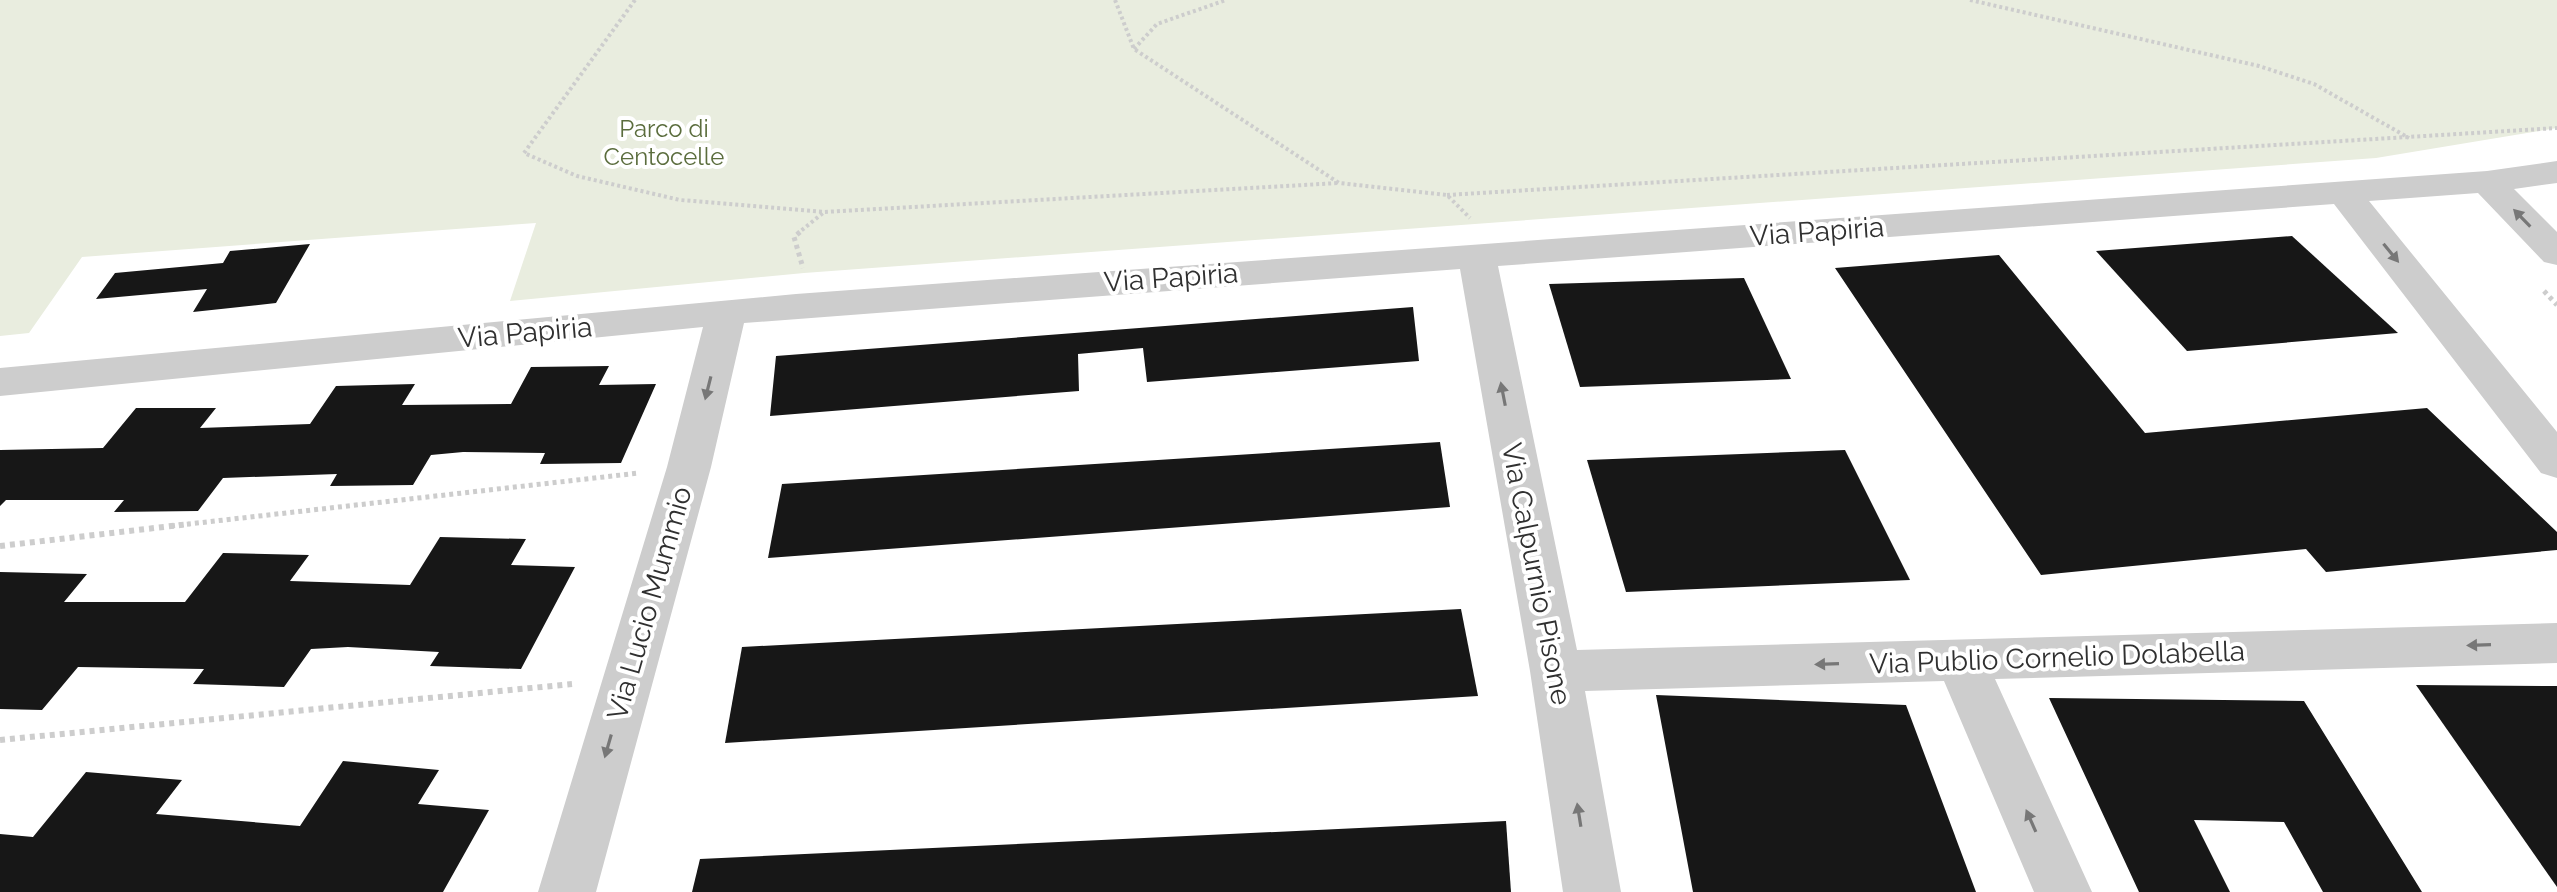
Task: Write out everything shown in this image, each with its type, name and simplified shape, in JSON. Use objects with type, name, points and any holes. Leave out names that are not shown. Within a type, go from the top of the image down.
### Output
[{"type":"street","name":"Via Papiria","points":[[0,382],[727,312],[1145,279],[1477,241],[2343,192],[2487,182],[2557,172]]},
{"type":"street","points":[[2487,182],[2557,254]]},
{"type":"street","points":[[2343,192],[2557,462]]},
{"type":"street","name":"Via Calpurnio Pisone","points":[[1477,241],[1556,671],[1592,892]]},
{"type":"street","name":"Via Lucio Mummio","points":[[567,892],[689,467],[727,312]]},
{"type":"street","name":"Via Publio Cornelio Dolabella","points":[[1556,671],[2557,643]]},
{"type":"street","points":[[1961,660],[2063,892]]},
{"type":"path","points":[[635,0],[524,153],[577,176],[680,200],[824,212],[1339,183],[1447,195],[2557,128]]},
{"type":"path","points":[[1115,0],[1134,49],[1339,183]]},
{"type":"path","points":[[1134,49],[1157,24],[1226,0]]},
{"type":"path","points":[[1970,0],[2259,66],[2314,84],[2410,139]]},
{"type":"path","points":[[1447,195],[1477,241]]},
{"type":"path","points":[[804,273],[794,237],[824,212]]},
{"type":"path","points":[[0,546],[689,467]]},
{"type":"path","points":[[0,740],[627,679]]},
{"type":"green space","name":"Parco di Centocelle","points":[[0,0],[2557,0],[2557,128],[2376,158],[804,273],[510,301],[536,223],[82,257],[29,333],[0,336]]},
{"type":"building","points":[[2292,236],[2398,333],[2187,351],[2096,251]]},
{"type":"building","points":[[310,244],[276,303],[193,312],[207,289],[96,299],[115,273],[223,263],[230,251]]},
{"type":"building","points":[[1999,255],[2145,433],[2427,408],[2557,532],[2557,550],[2326,572],[2306,549],[2041,575],[1835,268]]},
{"type":"building","points":[[1744,278],[1791,379],[1580,387],[1549,284]]},
{"type":"building","points":[[1413,307],[1419,361],[1147,382],[1143,348],[1078,354],[1079,391],[770,416],[776,356]]},
{"type":"building","points":[[609,366],[599,385],[656,384],[621,463],[540,464],[545,453],[463,452],[431,455],[413,485],[330,486],[337,474],[223,478],[198,511],[114,512],[124,500],[6,500],[0,506],[0,450],[103,448],[136,408],[216,408],[200,428],[310,424],[336,386],[415,384],[402,405],[511,404],[531,367]]},
{"type":"building","points":[[1440,442],[1450,507],[768,558],[782,484]]},
{"type":"building","points":[[1845,450],[1910,580],[1626,592],[1587,460]]},
{"type":"building","points":[[440,537],[526,539],[511,565],[575,567],[521,669],[430,666],[439,652],[348,647],[311,649],[284,687],[193,684],[204,669],[78,667],[42,710],[0,709],[0,572],[87,574],[64,602],[185,602],[223,553],[309,555],[290,581],[410,585]]},
{"type":"building","points":[[1461,609],[1478,696],[725,743],[742,647]]},
{"type":"building","points":[[2416,685],[2557,686],[2557,887]]},
{"type":"building","points":[[1656,695],[1906,705],[1976,892],[1693,892]]},
{"type":"building","points":[[2049,698],[2304,701],[2422,892],[2323,892],[2284,822],[2194,820],[2230,892],[2139,892]]},
{"type":"building","points":[[343,761],[439,770],[418,804],[489,810],[443,892],[0,892],[0,834],[33,837],[86,772],[182,780],[156,814],[300,826]]},
{"type":"building","points":[[1506,821],[1511,892],[692,892],[700,859]]}]
